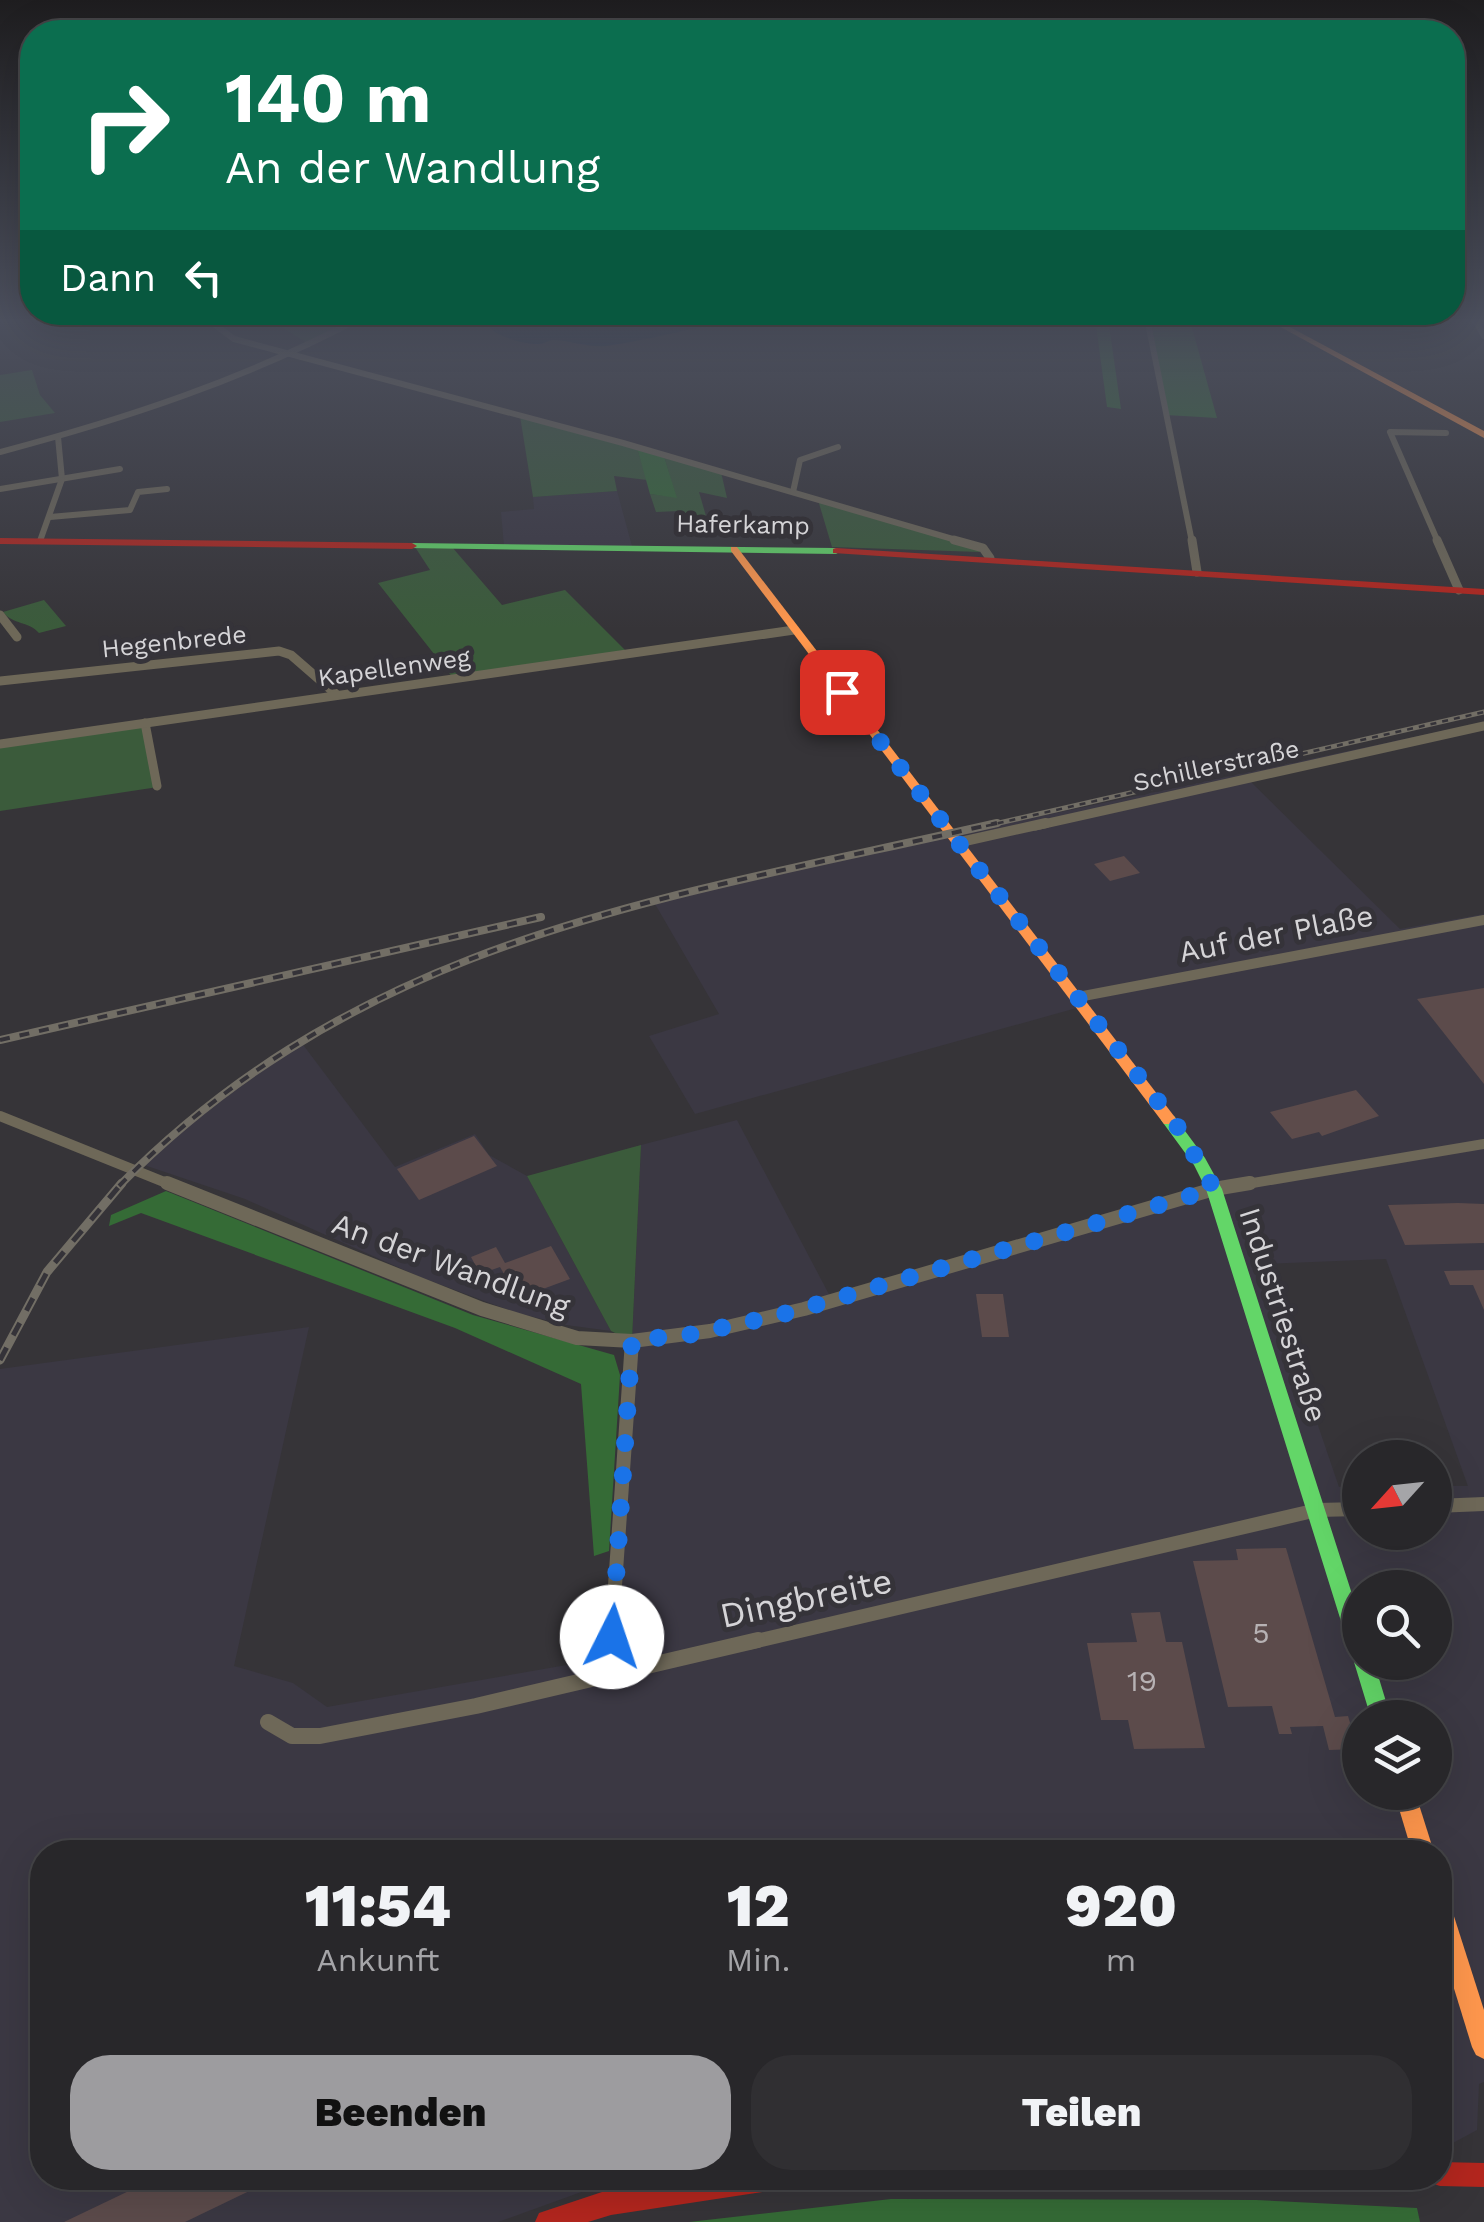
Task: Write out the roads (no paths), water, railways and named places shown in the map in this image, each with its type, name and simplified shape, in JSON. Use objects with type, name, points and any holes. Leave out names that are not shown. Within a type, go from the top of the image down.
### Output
[{"type":"street","points":[[0,452],[116,422]]},
{"type":"street","points":[[535,422],[982,548],[990,558]]},
{"type":"street","points":[[1169,422],[1197,572]]},
{"type":"street","points":[[1458,422],[1484,436]]},
{"type":"street","points":[[1446,433],[1390,432],[1459,590]]},
{"type":"street","points":[[40,540],[62,479],[58,437]]},
{"type":"street","points":[[793,492],[800,460],[838,448]]},
{"type":"street","points":[[0,489],[120,469]]},
{"type":"street","points":[[50,517],[118,513],[130,510],[138,492],[167,489]]},
{"type":"street","name":"Haferkamp","points":[[0,541],[734,549],[990,558],[1484,592]]},
{"type":"street","name":"Industriestraße","points":[[734,549],[1180,1130],[1214,1189],[1342,1593]]},
{"type":"street","points":[[0,615],[17,637]]},
{"type":"street","name":"Kapellenweg","points":[[0,744],[794,630]]},
{"type":"street","name":"Hegenbrede","points":[[0,680],[279,651],[291,655],[337,696]]},
{"type":"street","points":[[146,724],[158,786]]},
{"type":"street","name":"Schillerstraße","points":[[956,843],[1484,726]]},
{"type":"street","name":"Auf der Plaße","points":[[1078,997],[1484,920]]},
{"type":"street","name":"An der Wandlung","points":[[0,1116],[482,1309],[577,1338],[632,1340],[680,1336],[772,1317],[1214,1189],[1484,1144]]},
{"type":"street","points":[[609,1674],[632,1340]]},
{"type":"street","points":[[1452,1505],[1484,1504]]},
{"type":"street","name":"Dingbreite","points":[[268,1722],[292,1736],[320,1736],[476,1706],[1316,1510],[1342,1509]]},
{"type":"street","points":[[1410,1810],[1419,1840]]},
{"type":"street","points":[[1452,1944],[1484,2047]]},
{"type":"street","points":[[1452,2174],[1484,2175]]},
{"type":"street","points":[[548,2222],[611,2202],[694,2190]]},
{"type":"railway","points":[[986,826],[1484,712]]},
{"type":"railway","points":[[121,1184],[215,1101],[315,1034],[420,980],[528,938],[641,904],[997,823]]},
{"type":"railway","points":[[0,1040],[541,917]]},
{"type":"railway","points":[[0,1360],[47,1272],[121,1184]]}]
